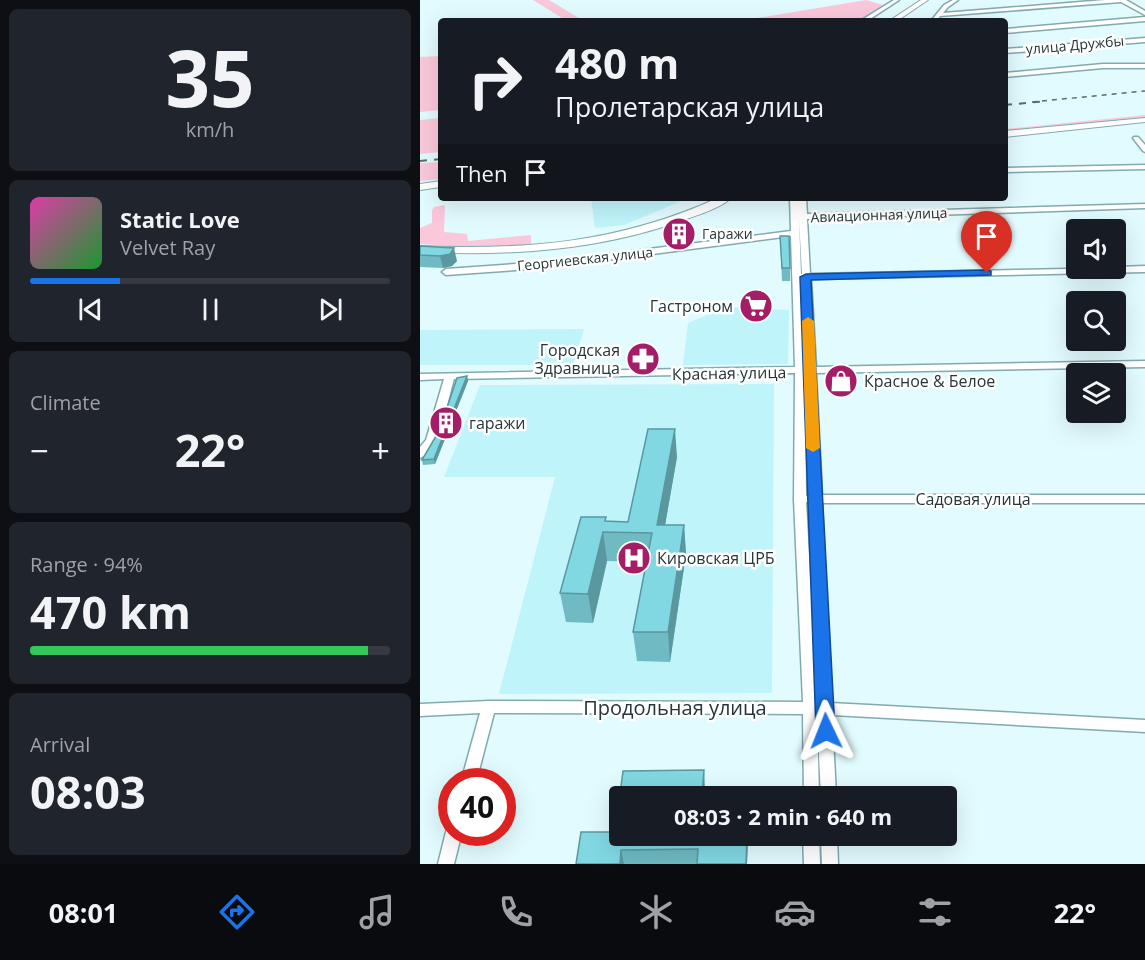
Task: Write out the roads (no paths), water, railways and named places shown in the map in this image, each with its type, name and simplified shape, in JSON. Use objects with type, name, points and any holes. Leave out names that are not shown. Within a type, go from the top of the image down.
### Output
[{"type":"main road","points":[[897,18],[925,0]]},
{"type":"main road","points":[[1008,126],[1145,113]]},
{"type":"main road","points":[[1008,134],[1145,120]]},
{"type":"main road","points":[[420,187],[438,184]]},
{"type":"main road","points":[[420,192],[438,190]]},
{"type":"main road","points":[[420,249],[520,252],[580,245],[673,222],[718,201]]},
{"type":"street","points":[[868,18],[897,0]]},
{"type":"street","points":[[936,18],[956,0]]},
{"type":"street","points":[[939,15],[1123,0],[1144,12]]},
{"type":"street","points":[[1008,31],[1145,19]]},
{"type":"street","name":"улица Дружбы","points":[[1008,51],[1145,40]]},
{"type":"street","points":[[1008,75],[1104,66],[1145,66]]},
{"type":"street","points":[[1136,138],[1145,150]]},
{"type":"street","points":[[1008,170],[1145,167]]},
{"type":"street","points":[[795,201],[798,217],[805,372],[815,499],[828,786]]},
{"type":"street","points":[[801,201],[795,233],[802,277]]},
{"type":"street","name":"Авиационная улица","points":[[798,217],[1145,206]]},
{"type":"street","name":"Георгиевская улица","points":[[446,272],[545,265],[795,233]]},
{"type":"street","points":[[802,277],[1145,269]]},
{"type":"street","name":"Красная улица","points":[[420,377],[805,372],[1145,364]]},
{"type":"street","points":[[805,372],[800,500],[810,708],[811,786]]},
{"type":"street","points":[[420,455],[431,440],[450,377]]},
{"type":"street","name":"Садовая улица","points":[[800,500],[1145,499]]},
{"type":"street","points":[[472,768],[489,707]]},
{"type":"street","name":"Продольная улица","points":[[420,710],[489,707],[810,708],[1145,726]]},
{"type":"street","points":[[446,864],[450,846]]},
{"type":"street","points":[[811,846],[812,864]]},
{"type":"street","points":[[829,846],[830,864]]},
{"type":"railway","points":[[1032,102],[1145,91]]},
{"type":"railway","points":[[1008,105],[1047,101]]},
{"type":"railway","points":[[420,161],[438,159]]},
{"type":"place","name":"Гаражи","points":[[679,234]]},
{"type":"place","name":"Гастроном","points":[[756,306]]},
{"type":"place","name":"Городская Здравница","points":[[643,359]]},
{"type":"place","name":"Красное & Белое","points":[[841,381]]},
{"type":"place","name":"гаражи","points":[[446,423]]},
{"type":"place","name":"Кировская ЦРБ","points":[[634,558]]}]
